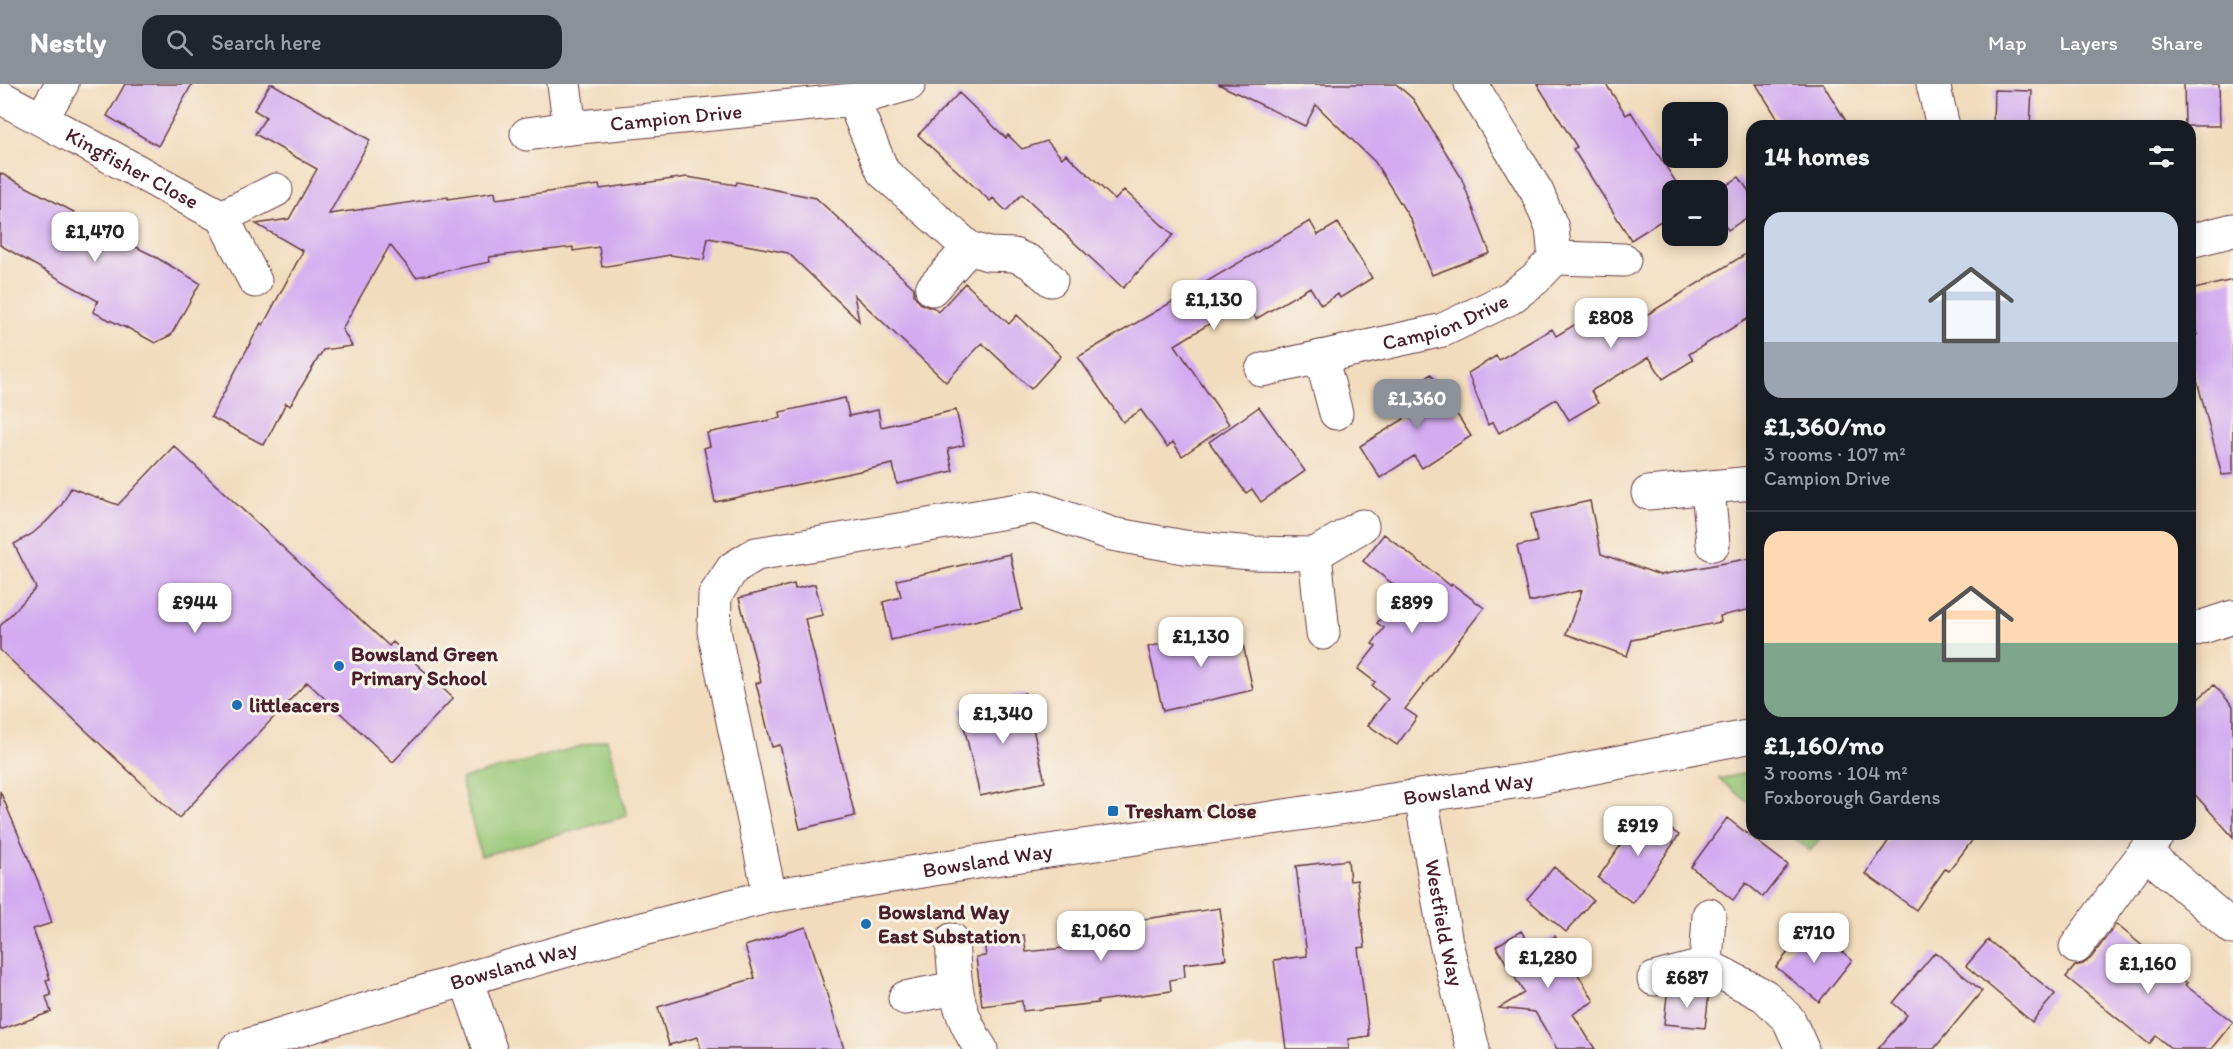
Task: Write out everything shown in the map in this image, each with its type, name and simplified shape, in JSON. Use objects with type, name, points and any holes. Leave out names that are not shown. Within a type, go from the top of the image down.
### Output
[{"type":"street","name":"Kingfisher Close","points":[[41,119],[62,84]]},
{"type":"street","points":[[564,84],[570,128]]},
{"type":"street","name":"Campion Drive","points":[[527,134],[853,100],[909,84]]},
{"type":"street","points":[[1471,84],[1537,192],[1552,228],[1556,258],[1624,260]]},
{"type":"street","points":[[1933,84],[1942,120]]},
{"type":"street","name":"Kingfisher Close","points":[[0,97],[222,217],[255,281]]},
{"type":"street","points":[[853,100],[883,172],[969,248],[987,254],[1014,255],[1030,262],[1051,280]]},
{"type":"street","name":"Kingfisher Close","points":[[222,217],[276,190]]},
{"type":"street","points":[[2196,240],[2233,231]]},
{"type":"street","points":[[932,289],[969,248]]},
{"type":"street","name":"Campion Drive","points":[[1262,370],[1443,330],[1510,298],[1535,279],[1556,258]]},
{"type":"street","points":[[1321,357],[1336,413]]},
{"type":"street","points":[[1648,493],[1746,484]]},
{"type":"street","points":[[1708,488],[1713,544]]},
{"type":"street","points":[[770,896],[714,631],[715,595],[733,568],[756,554],[1035,507],[1112,534],[1184,548],[1251,553],[1315,554],[1362,526]]},
{"type":"street","points":[[1315,554],[1323,633]]},
{"type":"street","points":[[2196,629],[2233,617]]},
{"type":"street","name":"Bowsland Way","points":[[236,1049],[466,979],[631,932],[770,896],[995,859],[1534,779],[1746,737]]},
{"type":"street","name":"Westfield Way","points":[[1421,796],[1446,943],[1473,1049]]},
{"type":"street","points":[[2076,947],[2151,843],[2233,928]]},
{"type":"street","points":[[1706,965],[1709,915]]},
{"type":"street","points":[[952,940],[955,988],[967,1028],[981,1049]]},
{"type":"street","points":[[1654,979],[1706,965],[1766,996],[1789,1020],[1802,1049]]},
{"type":"street","points":[[466,979],[490,1049]]},
{"type":"street","points":[[905,998],[955,988]]},
{"type":"green space","points":[[607,739],[627,816],[481,856],[461,779]]},
{"type":"green space","points":[[1746,773],[1746,800],[1719,779]]},
{"type":"green space","points":[[1796,840],[1818,840],[1810,851]]},
{"type":"building","points":[[125,84],[192,84],[158,146],[107,116]]},
{"type":"building","points":[[270,84],[370,140],[329,214],[495,192],[496,199],[599,185],[600,189],[687,177],[736,185],[737,182],[816,198],[914,288],[914,295],[920,303],[933,307],[938,312],[965,283],[1009,324],[1017,315],[1061,356],[1031,389],[982,343],[946,382],[854,295],[859,321],[788,253],[708,238],[704,260],[670,255],[602,267],[599,247],[573,251],[573,247],[489,257],[490,262],[416,277],[390,245],[342,329],[352,346],[323,350],[290,406],[286,403],[264,445],[211,417],[261,323],[263,325],[303,251],[256,224],[289,219],[317,169],[255,134],[266,117],[254,110]]},
{"type":"building","points":[[1218,84],[1396,84],[1413,99],[1461,177],[1490,253],[1432,275],[1411,220],[1375,162],[1316,105],[1305,126]]},
{"type":"building","points":[[1537,84],[1606,84],[1626,115],[1631,112],[1662,160],[1662,168],[1667,168],[1675,180],[1662,180],[1662,220],[1631,240],[1573,149],[1577,147]]},
{"type":"building","points":[[1756,84],[1823,84],[1845,120],[1778,120]]},
{"type":"building","points":[[2184,84],[2219,84],[2220,126],[2196,126],[2196,120],[2185,120]]},
{"type":"building","points":[[1994,90],[2032,91],[2030,120],[1993,120]]},
{"type":"building","points":[[959,93],[1006,138],[1008,135],[1022,149],[1047,141],[1062,158],[1066,154],[1115,200],[1124,190],[1173,235],[1123,288],[1022,194],[1006,211],[993,198],[990,201],[918,135]]},
{"type":"building","points":[[0,173],[74,212],[72,215],[152,255],[200,283],[171,335],[155,343],[93,312],[98,301],[0,245]]},
{"type":"building","points":[[1739,177],[1746,187],[1746,218],[1728,230],[1728,184]]},
{"type":"building","points":[[1310,221],[1318,235],[1338,223],[1372,278],[1340,298],[1338,294],[1321,305],[1310,287],[1256,319],[1246,301],[1175,345],[1229,424],[1182,456],[1173,442],[1167,447],[1141,410],[1123,422],[1078,357]]},
{"type":"building","points":[[1746,254],[1746,320],[1689,354],[1693,360],[1663,379],[1649,357],[1591,391],[1598,403],[1569,420],[1556,399],[1499,433],[1493,422],[1488,425],[1468,373],[1496,356],[1499,360],[1552,329],[1556,336],[1596,312],[1599,317],[1616,307],[1627,327]]},
{"type":"building","points":[[2233,280],[2233,474],[2222,475],[2196,377],[2196,289]]},
{"type":"building","points":[[1431,374],[1471,436],[1422,468],[1414,456],[1380,478],[1360,446],[1404,419],[1392,399]]},
{"type":"building","points":[[845,398],[849,416],[878,410],[881,427],[956,410],[964,445],[948,449],[953,471],[897,484],[893,464],[715,502],[704,448],[710,446],[707,433],[781,418],[780,412]]},
{"type":"building","points":[[1259,407],[1305,471],[1261,502],[1252,489],[1246,493],[1209,442]]},
{"type":"building","points":[[174,446],[389,646],[393,642],[453,698],[393,762],[307,682],[179,818],[0,650],[0,626],[36,588],[14,544],[32,534],[46,522],[61,506],[71,488],[118,505]]},
{"type":"building","points":[[1590,501],[1601,554],[1660,575],[1746,559],[1746,610],[1720,616],[1721,622],[1632,640],[1627,656],[1566,634],[1582,590],[1529,602],[1517,546],[1537,542],[1531,514]]},
{"type":"building","points":[[1384,534],[1451,586],[1452,584],[1484,608],[1405,709],[1417,717],[1397,745],[1368,725],[1388,699],[1372,686],[1375,682],[1358,669],[1376,646],[1372,644],[1384,628],[1377,623],[1402,591],[1363,561]]},
{"type":"building","points":[[1010,554],[1022,610],[891,640],[883,602],[901,597],[897,580]]},
{"type":"building","points":[[794,584],[795,589],[815,584],[823,615],[805,619],[855,816],[800,829],[780,745],[772,747],[756,683],[761,682],[739,598]]},
{"type":"building","points":[[1239,626],[1253,690],[1163,711],[1148,647]]},
{"type":"building","points":[[2214,685],[2233,706],[2233,837],[2196,796],[2196,701]]},
{"type":"building","points":[[1025,693],[1045,782],[980,796],[960,709]]},
{"type":"building","points":[[0,791],[38,881],[52,923],[33,929],[50,979],[46,980],[51,995],[46,997],[51,1012],[0,1030]]},
{"type":"building","points":[[1644,811],[1679,835],[1633,903],[1598,878]]},
{"type":"building","points":[[1727,818],[1746,833],[1746,840],[1756,840],[1788,865],[1763,897],[1746,883],[1733,900],[1691,867]]},
{"type":"building","points":[[1889,840],[1972,840],[1949,871],[1945,869],[1916,910],[1866,874]]},
{"type":"building","points":[[1348,860],[1350,881],[1357,880],[1365,947],[1358,948],[1369,1036],[1348,1039],[1349,1049],[1286,1049],[1274,960],[1307,956],[1296,866]]},
{"type":"building","points":[[1554,867],[1593,900],[1566,932],[1527,899]]},
{"type":"building","points":[[1220,908],[1226,959],[1184,964],[1185,977],[1170,980],[1171,991],[1097,1001],[1098,1003],[1023,1011],[1022,1001],[982,1006],[976,957],[986,956],[984,940],[1024,935],[1026,952],[1092,945],[1090,927]]},
{"type":"building","points":[[2116,924],[2187,983],[2185,985],[2233,1022],[2211,1049],[2172,1049],[2156,1036],[2149,1044],[2066,977],[2075,966],[2091,958]]},
{"type":"building","points":[[1810,925],[1852,960],[1819,1002],[1776,967]]},
{"type":"building","points":[[806,927],[844,1049],[700,1049],[698,1037],[669,1045],[658,1007],[755,978],[745,946]]},
{"type":"building","points":[[1521,931],[1533,949],[1555,936],[1594,1001],[1573,1014],[1595,1049],[1557,1049],[1535,1012],[1499,1008],[1524,993],[1496,946]]},
{"type":"building","points":[[1988,940],[2055,994],[2032,1022],[1966,966]]},
{"type":"building","points":[[1935,952],[1982,991],[1934,1049],[1878,1049],[1907,1015],[1893,1003]]},
{"type":"building","points":[[1684,990],[1709,993],[1705,1028],[1664,1024],[1667,995]]},
{"type":"place","name":"Bowsland Green Primary School","points":[[339,666]]},
{"type":"place","name":"littleacers","points":[[237,705]]},
{"type":"place","name":"Tresham Close","points":[[1113,811]]},
{"type":"place","name":"Bowsland Way East Substation","points":[[866,924]]}]
